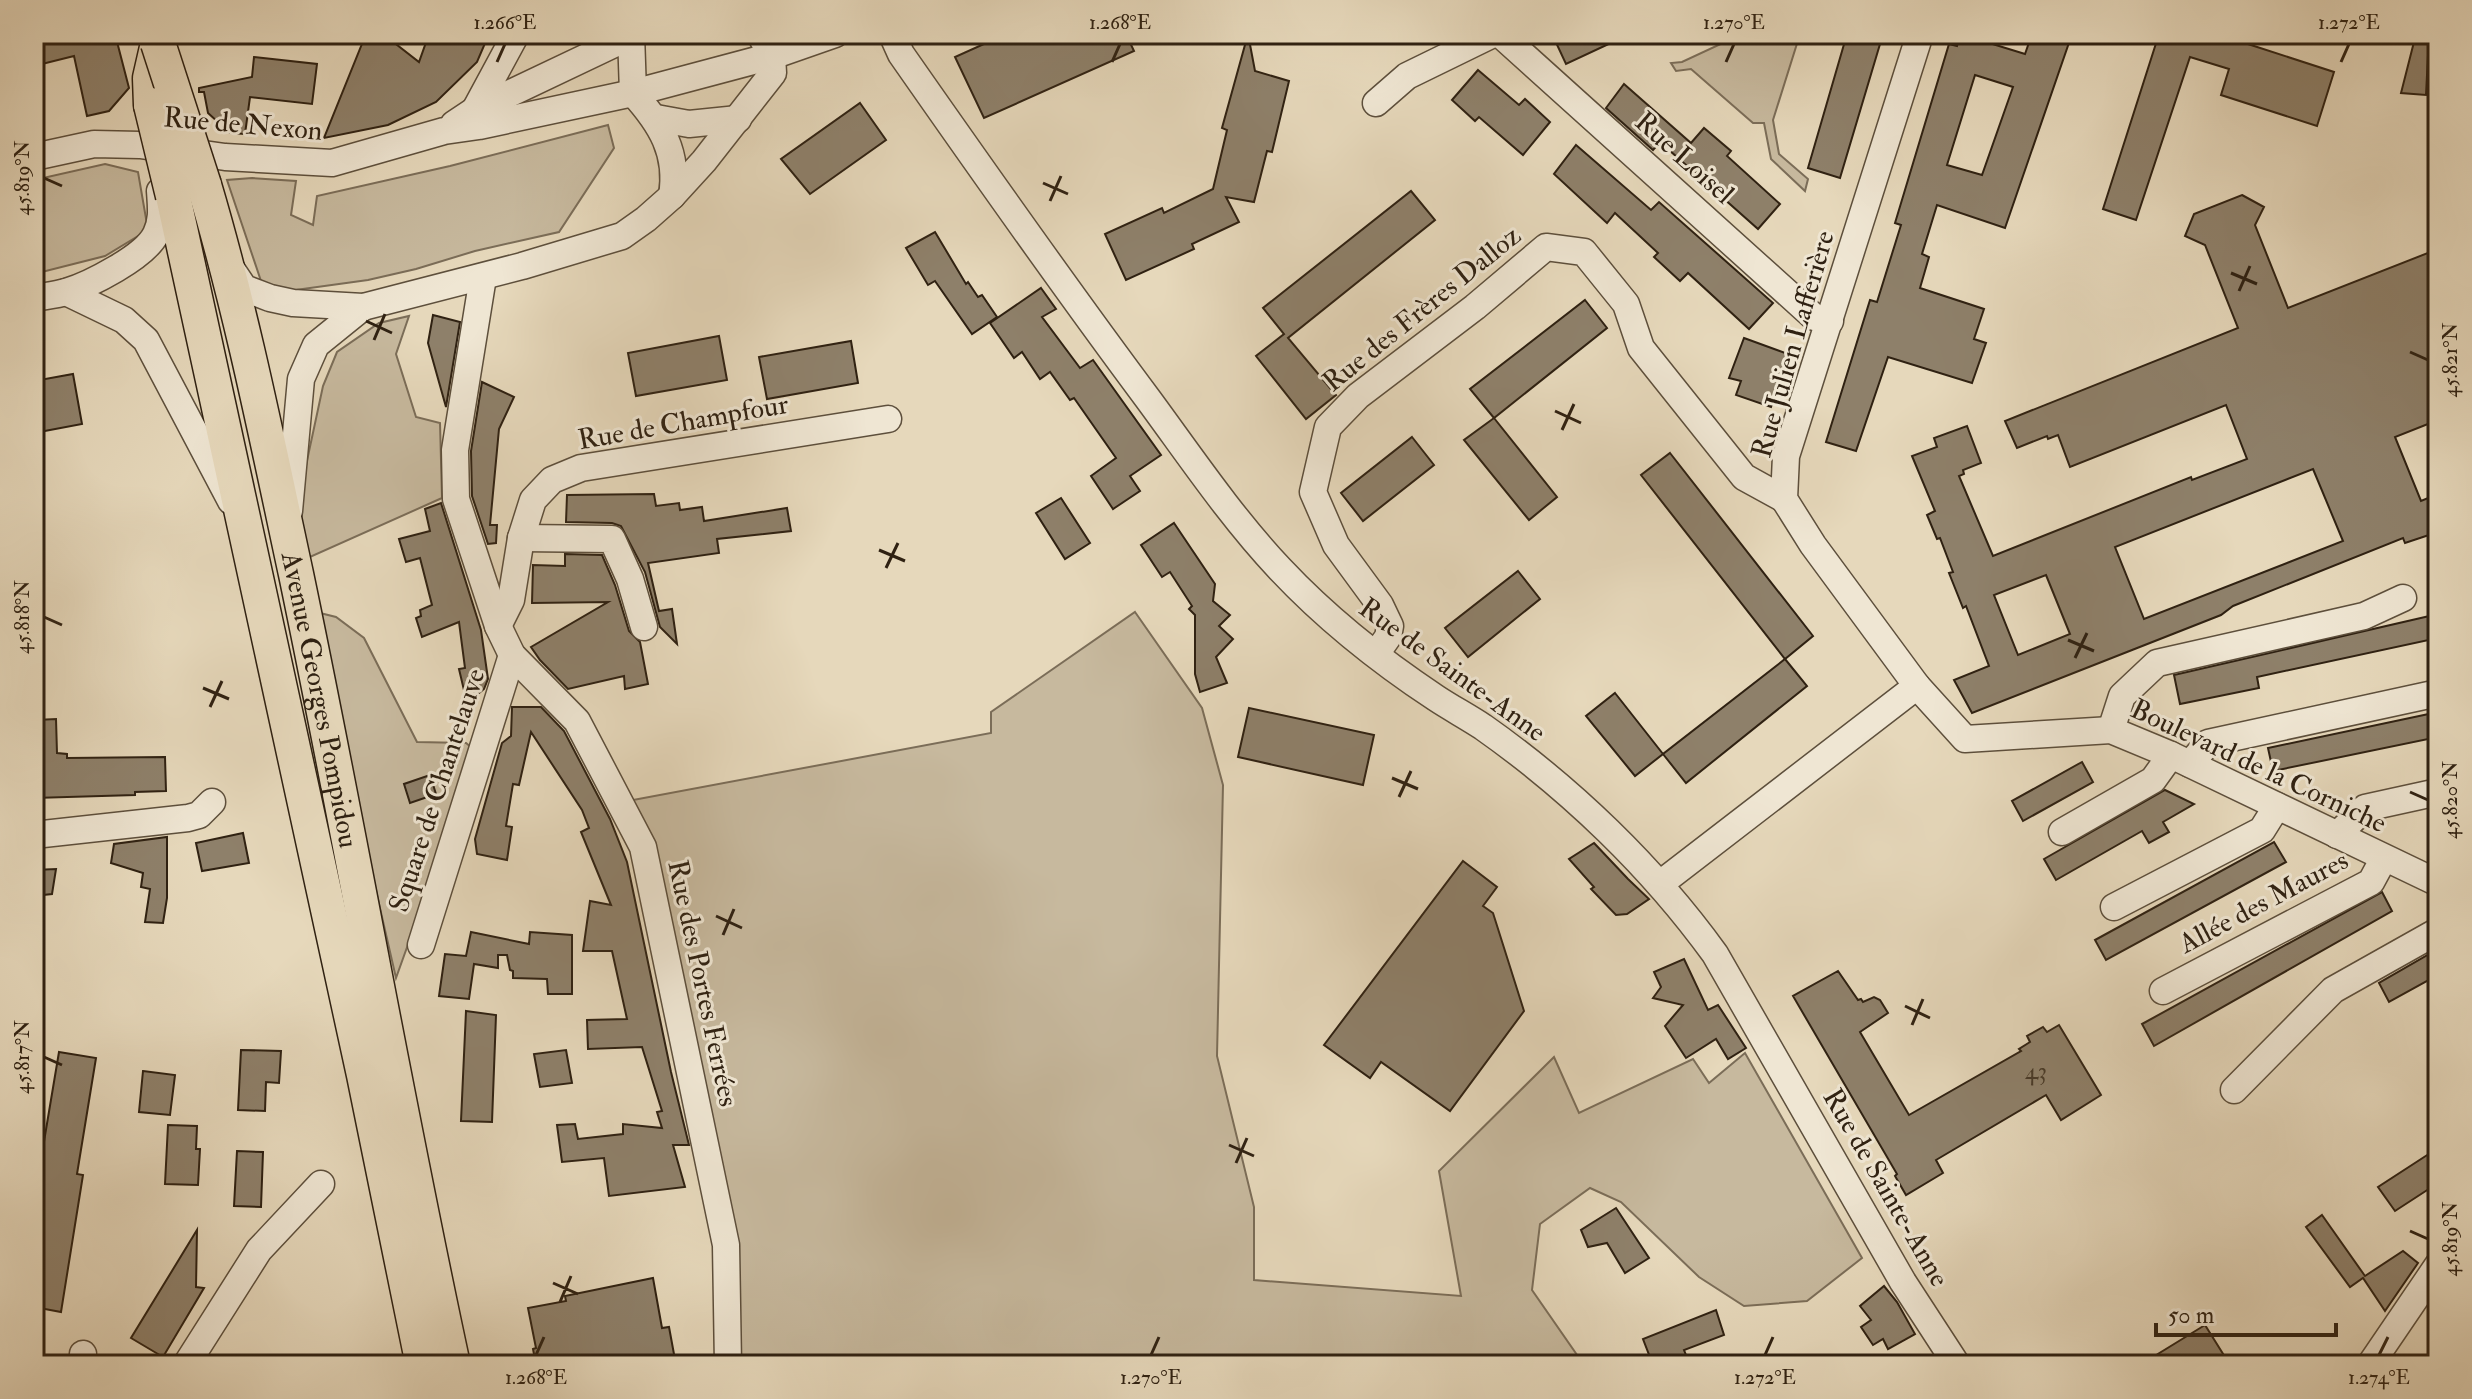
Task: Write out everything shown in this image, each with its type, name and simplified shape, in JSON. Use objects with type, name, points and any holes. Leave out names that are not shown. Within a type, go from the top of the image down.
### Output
[{"type":"main road","name":"Avenue Georges Pompidou","points":[[156,38],[179,190],[244,525],[364,1075],[423,1365]]},
{"type":"main road","name":"Avenue Georges Pompidou","points":[[179,190],[227,263],[340,788],[382,1024],[453,1365]]},
{"type":"street","points":[[475,110],[516,34]]},
{"type":"street","points":[[444,131],[633,93],[766,45],[835,34]]},
{"type":"street","name":"Rue de Sainte-Anne","points":[[892,34],[901,54],[1074,300],[1224,501],[1280,569],[1339,626],[1483,728],[1575,800],[1660,884],[1715,954],[1903,1282],[1957,1365]]},
{"type":"street","points":[[1376,103],[1407,76],[1493,34]]},
{"type":"street","name":"Rue Loisel","points":[[1500,34],[1814,317],[1830,321]]},
{"type":"street","name":"Rue Julien Lafferière","points":[[1917,686],[1813,545],[1784,499],[1786,456],[1920,34]]},
{"type":"street","points":[[444,131],[475,110],[632,35],[633,93],[656,118],[672,156],[675,173],[672,196]]},
{"type":"street","points":[[227,263],[244,288],[270,298],[293,303],[363,307],[483,277],[622,236],[672,196],[773,73],[766,45]]},
{"type":"street","points":[[656,118],[689,124],[738,119]]},
{"type":"street","name":"Rue de Nexon","points":[[34,157],[94,144],[140,145],[225,157],[332,163],[444,131]]},
{"type":"street","points":[[34,298],[66,292],[122,265],[155,237],[161,218],[179,190]]},
{"type":"street","name":"Rue des Frères Dalloz","points":[[1376,654],[1388,637],[1390,626],[1380,605],[1336,545],[1313,492],[1328,427],[1358,396],[1475,307],[1546,247],[1584,252],[1626,304],[1641,348],[1744,477],[1784,499]]},
{"type":"street","name":"Rue des Portes Ferrées","points":[[483,277],[455,450],[456,499],[498,626],[512,655],[577,721],[643,847],[726,1245],[728,1365]]},
{"type":"street","points":[[66,292],[124,320],[146,340],[244,525]]},
{"type":"street","points":[[287,534],[301,379],[316,345],[363,307]]},
{"type":"street","name":"Rue de Champfour","points":[[498,626],[511,600],[521,538],[533,500],[552,480],[581,468],[888,419]]},
{"type":"street","points":[[521,538],[612,539],[630,579],[644,627]]},
{"type":"street","points":[[2111,730],[2122,696],[2157,663],[2364,616],[2403,598]]},
{"type":"street","name":"Square de Chantelauve","points":[[421,945],[512,655]]},
{"type":"street","points":[[1660,884],[1917,686]]},
{"type":"street","name":"Boulevard de la Corniche","points":[[1917,686],[1965,739],[2111,730],[2180,759],[2438,883]]},
{"type":"street","points":[[2062,832],[2153,780],[2208,743],[2438,693]]},
{"type":"street","points":[[2337,835],[2365,808],[2438,792]]},
{"type":"street","points":[[34,835],[188,818],[199,815],[212,802]]},
{"type":"street","points":[[2114,907],[2262,830],[2277,806]]},
{"type":"street","name":"Allée des Maures","points":[[2163,991],[2371,882],[2384,858]]},
{"type":"street","points":[[2234,1090],[2333,990],[2438,931]]},
{"type":"street","points":[[186,1365],[259,1250],[321,1184]]},
{"type":"street","points":[[2370,1365],[2438,1265]]},
{"type":"shaded area","points":[[1742,34],[1800,34],[1773,120],[1779,154],[1808,179],[1805,191],[1771,159],[1764,123],[1753,123],[1691,69],[1676,71],[1671,63],[1682,62]]},
{"type":"shaded area","points":[[608,125],[614,148],[559,232],[368,280],[281,292],[262,284],[227,180],[296,181],[291,215],[313,225],[317,196]]},
{"type":"shaded area","points":[[105,164],[138,172],[148,230],[105,256],[34,274],[34,180]]},
{"type":"shaded area","points":[[409,316],[396,354],[416,417],[440,423],[442,498],[301,561],[299,498],[323,386],[337,352],[379,323]]},
{"type":"shaded area","points":[[316,612],[336,617],[364,638],[417,742],[466,743],[477,752],[396,978],[330,690]]},
{"type":"shaded area","points":[[1135,612],[1202,708],[1223,785],[1217,1056],[1254,1207],[1254,1280],[1461,1296],[1439,1171],[1554,1057],[1579,1113],[1693,1059],[1709,1083],[1745,1053],[1862,1258],[1807,1301],[1744,1306],[1699,1277],[1621,1202],[1590,1188],[1540,1224],[1532,1290],[1584,1365],[742,1365],[724,1182],[654,856],[633,800],[991,733],[991,712]]},
{"type":"building","points":[[34,34],[115,34],[129,88],[109,111],[87,116],[74,56],[34,66]]},
{"type":"building","points":[[366,34],[383,34],[419,62],[429,34],[489,34],[477,62],[436,102],[388,125],[324,138]]},
{"type":"building","points":[[1006,34],[1126,34],[1134,51],[984,118],[955,57]]},
{"type":"building","points":[[1248,34],[1255,71],[1289,81],[1272,152],[1267,151],[1254,202],[1226,197],[1239,222],[1192,244],[1194,249],[1126,280],[1105,234],[1162,208],[1164,213],[1213,189],[1227,130],[1222,128]]},
{"type":"building","points":[[1552,34],[1630,34],[1566,64]]},
{"type":"building","points":[[1847,34],[1883,34],[1840,178],[1808,168]]},
{"type":"building","points":[[1960,34],[2025,54],[2032,34],[2072,34],[2005,228],[1937,205],[1922,254],[1929,257],[1920,288],[1984,309],[1974,339],[1986,343],[1972,383],[1888,357],[1856,451],[1826,442],[1870,300],[1877,302],[1901,225],[1895,223],[1949,44],[1957,46]],"holes":[[[1975,75],[2013,87],[1982,175],[1947,165]]]},
{"type":"building","points":[[2159,34],[2251,34],[2248,44],[2334,72],[2317,126],[2221,95],[2229,69],[2190,57],[2136,220],[2103,209]]},
{"type":"building","points":[[2416,34],[2438,34],[2438,58],[2428,55],[2426,95],[2401,93]]},
{"type":"building","points":[[254,57],[317,64],[312,104],[250,97],[245,134],[230,133],[208,113],[204,92],[199,92],[199,88],[252,77]]},
{"type":"building","points":[[1478,70],[1519,105],[1525,99],[1550,122],[1523,155],[1479,117],[1475,121],[1452,100]]},
{"type":"building","points":[[1624,84],[1691,143],[1704,128],[1731,151],[1727,156],[1780,204],[1758,229],[1660,142],[1653,150],[1606,108]]},
{"type":"building","points":[[860,103],[886,140],[810,194],[781,159]]},
{"type":"building","points":[[1576,145],[1651,210],[1659,202],[1773,303],[1749,329],[1688,273],[1680,281],[1654,257],[1658,253],[1615,213],[1607,223],[1554,174]]},
{"type":"building","points":[[1411,191],[1435,220],[1288,338],[1336,395],[1306,419],[1256,356],[1284,334],[1263,308]]},
{"type":"building","points":[[2242,195],[2264,207],[2255,225],[2288,308],[2438,249],[2438,420],[2395,437],[2421,501],[2438,494],[2438,532],[2405,543],[2403,538],[2233,606],[2221,615],[1972,713],[1954,680],[1989,666],[1966,606],[1963,608],[1949,573],[1953,572],[1940,538],[1937,539],[1927,515],[1935,511],[1912,456],[1937,447],[1934,438],[1967,426],[1981,463],[1963,470],[1964,474],[1959,476],[1993,556],[2191,477],[2192,480],[2247,459],[2226,405],[2070,467],[2058,435],[2017,448],[2005,421],[2238,328],[2205,245],[2185,236],[2194,214]],"holes":[[[2313,469],[2343,541],[2144,619],[2115,547]],[[2046,575],[2070,634],[2018,655],[1994,595]]]},
{"type":"building","points":[[935,232],[966,284],[968,282],[978,297],[982,295],[997,317],[972,334],[935,281],[928,285],[906,248]]},
{"type":"building","points":[[1041,288],[1056,309],[1042,317],[1080,368],[1093,360],[1161,455],[1130,476],[1140,491],[1113,509],[1091,476],[1116,458],[1074,398],[1070,400],[1050,372],[1040,379],[1022,352],[1014,358],[990,323]]},
{"type":"building","points":[[1585,300],[1607,328],[1494,418],[1470,389]]},
{"type":"building","points":[[433,315],[460,322],[446,407],[428,343]]},
{"type":"building","points":[[719,336],[727,380],[636,396],[628,353]]},
{"type":"building","points":[[1744,338],[1788,354],[1771,407],[1736,395],[1741,381],[1729,378]]},
{"type":"building","points":[[851,341],[858,383],[767,399],[759,357]]},
{"type":"building","points":[[73,374],[82,424],[34,433],[34,381]]},
{"type":"building","points":[[482,382],[514,397],[499,429],[490,525],[497,525],[496,543],[488,544],[472,496],[471,451]]},
{"type":"building","points":[[1494,418],[1557,497],[1529,520],[1464,440]]},
{"type":"building","points":[[1412,437],[1434,465],[1363,521],[1341,493]]},
{"type":"building","points":[[1670,453],[1813,636],[1785,659],[1641,475]]},
{"type":"building","points":[[654,494],[656,506],[679,503],[680,510],[702,507],[704,521],[787,508],[791,531],[717,539],[719,553],[648,563],[659,611],[672,609],[677,644],[660,627],[645,572],[621,526],[566,522],[567,495]]},
{"type":"building","points":[[1061,498],[1090,543],[1065,559],[1036,513]]},
{"type":"building","points":[[441,503],[481,630],[488,679],[484,689],[467,703],[459,669],[465,668],[459,622],[422,637],[416,618],[421,616],[420,610],[432,605],[420,558],[406,562],[399,539],[430,531],[425,509]]},
{"type":"building","points":[[1174,523],[1215,584],[1213,601],[1230,615],[1219,626],[1233,639],[1216,657],[1227,683],[1200,692],[1195,674],[1195,615],[1189,609],[1192,606],[1170,572],[1162,577],[1141,545]]},
{"type":"building","points":[[565,554],[602,555],[629,631],[640,642],[648,684],[625,689],[624,676],[568,689],[531,647],[608,602],[532,603],[533,565],[565,566]]},
{"type":"building","points":[[1518,571],[1540,599],[1468,657],[1445,628]]},
{"type":"building","points":[[2438,614],[2438,638],[2257,677],[2259,688],[2180,704],[2174,675]]},
{"type":"building","points":[[1785,659],[1807,686],[1686,783],[1663,754]]},
{"type":"building","points":[[1615,693],[1663,754],[1635,776],[1586,716]]},
{"type":"building","points":[[512,707],[541,707],[564,731],[610,819],[627,862],[689,1145],[673,1145],[685,1187],[609,1196],[604,1158],[562,1162],[557,1125],[575,1124],[578,1139],[623,1134],[623,1124],[662,1128],[657,1112],[662,1111],[642,1047],[588,1049],[587,1020],[627,1019],[612,951],[583,951],[590,901],[611,905],[581,832],[589,828],[582,810],[531,732],[519,785],[513,784],[506,826],[512,827],[507,860],[477,854],[475,839],[502,743],[511,736]]},
{"type":"building","points":[[1249,708],[1374,735],[1363,785],[1238,757]]},
{"type":"building","points":[[2438,712],[2438,737],[2273,771],[2268,748]]},
{"type":"building","points":[[56,719],[57,753],[67,754],[67,758],[165,757],[166,791],[34,798],[36,720]]},
{"type":"building","points":[[2082,762],[2093,782],[2023,821],[2012,801]]},
{"type":"building","points":[[430,775],[436,794],[410,803],[404,784]]},
{"type":"building","points":[[2165,790],[2194,804],[2163,822],[2169,832],[2149,843],[2142,831],[2056,880],[2044,859]]},
{"type":"building","points":[[243,833],[249,863],[202,871],[196,843]]},
{"type":"building","points":[[167,837],[167,898],[163,923],[145,922],[150,889],[141,887],[143,873],[111,863],[114,844]]},
{"type":"building","points":[[2274,842],[2286,862],[2106,960],[2095,940]]},
{"type":"building","points":[[1594,843],[1649,899],[1627,914],[1616,915],[1591,889],[1594,887],[1569,859]]},
{"type":"building","points":[[1463,861],[1497,887],[1483,906],[1493,913],[1524,1011],[1450,1111],[1381,1062],[1370,1078],[1324,1045]]},
{"type":"building","points":[[56,869],[52,894],[34,896],[34,870]]},
{"type":"building","points":[[2382,892],[2392,911],[2154,1046],[2142,1024]]},
{"type":"building","points":[[471,932],[529,944],[530,932],[572,935],[572,994],[548,994],[547,979],[513,978],[507,955],[498,955],[498,968],[474,964],[469,999],[439,996],[445,954],[466,956]]},
{"type":"building","points":[[2438,949],[2438,975],[2389,1002],[2379,983]]},
{"type":"building","points":[[1684,959],[1708,1010],[1718,1005],[1746,1048],[1728,1059],[1716,1039],[1686,1058],[1665,1026],[1683,1005],[1653,998],[1661,987],[1654,972]]},
{"type":"building","points":[[1838,971],[1858,1000],[1863,1002],[1874,997],[1880,1000],[1888,1013],[1860,1032],[1909,1115],[2021,1051],[2019,1049],[2030,1042],[2027,1036],[2043,1027],[2047,1032],[2059,1025],[2101,1095],[2061,1120],[2046,1095],[1936,1160],[1943,1173],[1906,1195],[1895,1176],[1897,1174],[1793,996]]},
{"type":"building","points":[[466,1011],[496,1015],[492,1122],[461,1121]]},
{"type":"building","points":[[241,1050],[281,1051],[279,1083],[266,1082],[265,1111],[238,1110]]},
{"type":"building","points":[[566,1050],[572,1083],[540,1087],[534,1054]]},
{"type":"building","points":[[59,1052],[96,1058],[77,1174],[83,1175],[61,1312],[34,1307],[34,1201]]},
{"type":"building","points":[[143,1071],[175,1075],[170,1115],[139,1112]]},
{"type":"building","points":[[168,1125],[197,1126],[196,1149],[200,1149],[198,1185],[165,1184]]},
{"type":"building","points":[[2438,1148],[2438,1183],[2395,1211],[2378,1187]]},
{"type":"building","points":[[237,1151],[263,1152],[261,1207],[234,1206]]},
{"type":"building","points":[[1616,1208],[1649,1258],[1625,1273],[1607,1243],[1588,1247],[1581,1230]]},
{"type":"building","points":[[2322,1215],[2365,1276],[2403,1251],[2418,1263],[2385,1311],[2363,1278],[2350,1287],[2306,1227]]},
{"type":"building","points":[[197,1230],[196,1287],[204,1288],[163,1357],[131,1338]]},
{"type":"building","points":[[653,1278],[662,1328],[669,1327],[676,1365],[536,1365],[528,1308],[566,1301],[565,1296]]},
{"type":"building","points":[[1884,1286],[1915,1334],[1888,1349],[1883,1339],[1873,1345],[1861,1327],[1871,1320],[1860,1306]]},
{"type":"building","points":[[1716,1310],[1724,1335],[1684,1350],[1690,1365],[1653,1365],[1643,1339]]},
{"type":"building","points":[[2205,1325],[2230,1365],[2140,1365]]}]
